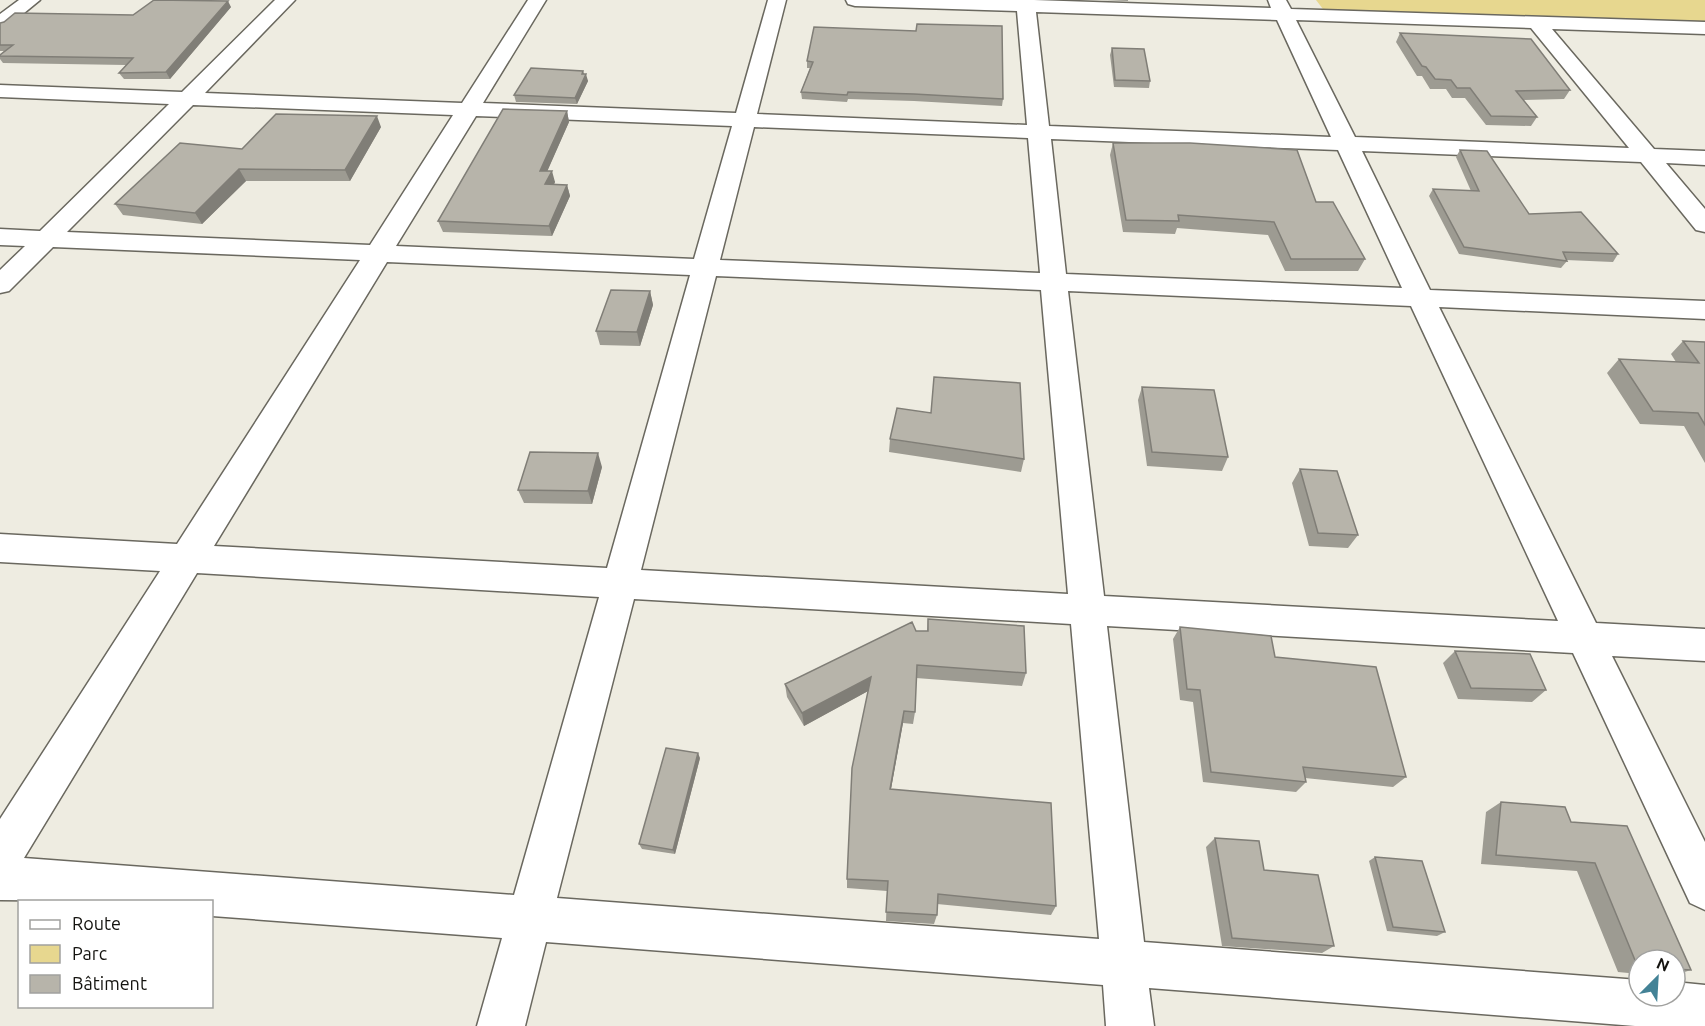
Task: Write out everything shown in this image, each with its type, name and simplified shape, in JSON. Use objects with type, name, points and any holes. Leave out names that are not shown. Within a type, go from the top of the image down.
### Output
[{"type":"street","points":[[0,22],[31,0]]},
{"type":"street","points":[[0,285],[286,0]]},
{"type":"street","points":[[0,857],[537,0]]},
{"type":"street","points":[[501,1026],[777,0]]},
{"type":"street","points":[[855,0],[1280,7],[1536,22],[1705,28]]},
{"type":"street","points":[[1025,3],[1130,1026]]},
{"type":"street","points":[[1280,7],[1705,888]]},
{"type":"street","points":[[1536,22],[1705,225]]},
{"type":"street","points":[[0,91],[1705,158]]},
{"type":"street","points":[[0,237],[1705,310]]},
{"type":"street","points":[[0,548],[1705,645]]},
{"type":"street","points":[[0,878],[1705,1008]]},
{"type":"green space","points":[[1316,0],[1705,0],[1705,24],[1326,13]]},
{"type":"building","points":[[154,0],[228,1],[166,72],[119,73],[133,58],[0,56],[13,45],[0,45],[0,23],[15,13],[133,15]]},
{"type":"building","points":[[917,24],[1002,26],[1003,99],[914,94],[848,92],[847,95],[801,92],[813,62],[807,61],[814,27],[916,31]]},
{"type":"building","points":[[1400,33],[1531,39],[1570,90],[1516,91],[1537,117],[1491,116],[1470,88],[1457,88],[1451,80],[1435,79],[1426,67],[1422,66]]},
{"type":"building","points":[[1112,48],[1144,49],[1150,81],[1115,80]]},
{"type":"building","points":[[531,68],[583,71],[582,74],[586,74],[575,98],[514,95]]},
{"type":"building","points":[[503,109],[567,111],[540,171],[552,171],[545,184],[567,185],[549,226],[438,221]]},
{"type":"building","points":[[276,114],[377,116],[345,170],[239,169],[195,213],[115,204],[180,143],[242,149]]},
{"type":"building","points":[[1113,143],[1190,143],[1297,150],[1316,202],[1333,202],[1365,259],[1291,259],[1274,222],[1178,215],[1179,221],[1126,220]]},
{"type":"building","points":[[1460,150],[1487,151],[1529,214],[1581,212],[1618,254],[1563,252],[1567,261],[1464,247],[1433,189],[1479,191]]},
{"type":"building","points":[[611,290],[650,291],[637,332],[596,331]]},
{"type":"building","points":[[1683,341],[1705,342],[1705,425],[1698,413],[1653,411],[1619,359],[1699,363]]},
{"type":"building","points":[[934,377],[1020,383],[1024,459],[890,439],[897,408],[931,413]]},
{"type":"building","points":[[1142,387],[1214,390],[1228,457],[1152,452]]},
{"type":"building","points":[[530,452],[598,453],[588,491],[518,490]]},
{"type":"building","points":[[1300,469],[1337,471],[1358,535],[1318,533]]},
{"type":"building","points":[[928,619],[1024,626],[1026,673],[917,665],[915,712],[904,711],[890,789],[1051,803],[1056,906],[938,894],[937,915],[886,912],[888,881],[847,879],[852,768],[871,677],[802,713],[785,684],[912,622],[916,631],[928,631]]},
{"type":"building","points":[[1180,627],[1271,636],[1275,657],[1376,667],[1406,777],[1303,767],[1306,782],[1211,772],[1200,690],[1187,689]]},
{"type":"building","points":[[1455,651],[1530,654],[1546,690],[1471,688]]},
{"type":"building","points":[[666,748],[698,753],[673,850],[639,844]]},
{"type":"building","points":[[1501,802],[1565,807],[1571,822],[1627,826],[1681,948],[1630,948],[1595,863],[1496,855]]},
{"type":"building","points":[[1215,838],[1259,841],[1264,870],[1318,875],[1334,946],[1232,938]]},
{"type":"building","points":[[1375,857],[1422,861],[1445,932],[1393,927]]}]
